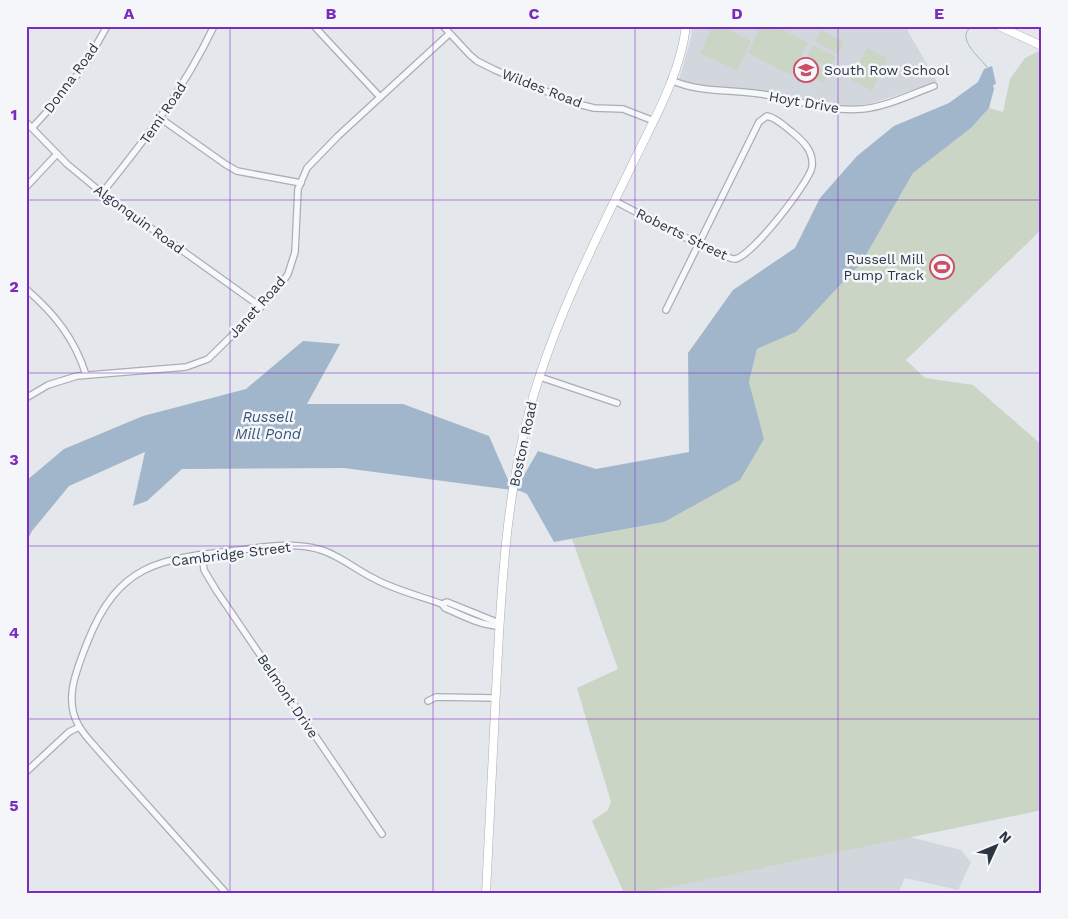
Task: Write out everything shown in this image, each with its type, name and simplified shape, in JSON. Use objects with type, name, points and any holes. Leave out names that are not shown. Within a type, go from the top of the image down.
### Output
[{"type":"main road","name":"Boston Road","points":[[486,893],[505,546],[524,430],[556,330],[575,285],[654,121],[682,49],[686,26]]},
{"type":"main road","points":[[999,26],[1042,46]]},
{"type":"street","name":"Donna Road","points":[[32,128],[68,87],[88,60],[107,26]]},
{"type":"street","name":"Temi Road","points":[[102,193],[160,118],[200,55],[214,26]]},
{"type":"street","points":[[314,26],[380,98]]},
{"type":"street","name":"Wildes Road","points":[[442,26],[472,57],[495,70],[574,102],[594,108],[623,109],[654,121]]},
{"type":"street","name":"Janet Road","points":[[26,398],[48,385],[78,376],[186,367],[208,359],[261,307],[288,274],[294,252],[298,189],[307,168],[449,34]]},
{"type":"street","name":"Hoyt Drive","points":[[671,80],[685,87],[696,89],[740,91],[819,106],[852,109],[865,109],[934,86]]},
{"type":"street","name":"Roberts Street","points":[[615,201],[728,257],[734,259],[740,257],[760,239],[789,206],[812,169],[812,160],[808,148],[802,140],[774,118],[766,117],[759,122],[700,243]]},
{"type":"street","points":[[160,118],[237,171],[300,183]]},
{"type":"street","name":"Algonquin Road","points":[[26,122],[57,154],[102,193],[261,307]]},
{"type":"street","points":[[26,187],[57,154]]},
{"type":"street","points":[[666,310],[700,243]]},
{"type":"street","points":[[26,289],[56,318],[70,336],[82,360],[86,375]]},
{"type":"street","points":[[540,377],[617,403]]},
{"type":"street","name":"Cambridge Street","points":[[226,893],[98,750],[79,727],[72,707],[72,688],[90,636],[107,602],[125,583],[159,562],[264,547],[298,546],[318,549],[376,580],[442,604],[445,608],[492,626],[500,626]]},
{"type":"street","name":"Belmont Drive","points":[[202,555],[204,570],[216,590],[382,834]]},
{"type":"street","points":[[428,701],[436,697],[496,698]]},
{"type":"street","points":[[26,772],[69,732],[79,727]]},
{"type":"shaded area","name":"South Row School","points":[[692,26],[905,26],[937,82],[870,104],[844,106],[738,89],[691,86],[679,80],[691,38]]},
{"type":"shaded area","points":[[910,837],[961,850],[971,862],[958,890],[905,878],[898,893],[642,893]]},
{"type":"green space","points":[[713,26],[720,26],[751,41],[737,70],[700,53]]},
{"type":"green space","points":[[761,26],[775,26],[808,43],[791,75],[748,53]]},
{"type":"green space","points":[[821,30],[844,42],[838,54],[815,41]]},
{"type":"green space","points":[[813,45],[836,57],[830,68],[807,56]]},
{"type":"green space","points":[[867,48],[887,58],[872,90],[851,80]]},
{"type":"green space","points":[[1039,51],[1042,52],[1042,229],[906,360],[925,378],[973,385],[1042,445],[1042,810],[642,893],[624,893],[592,821],[608,810],[611,802],[577,688],[618,669],[572,539],[664,522],[764,439],[749,382],[757,349],[796,332],[862,262],[913,173],[971,128],[989,108],[1003,112],[1010,79],[1025,58]]},
{"type":"green space","points":[[805,59],[829,72],[823,83],[800,71]]},
{"type":"water","name":"Russell Mill Pond","points":[[992,66],[996,84],[993,85],[994,89],[989,108],[971,128],[913,173],[862,262],[796,332],[757,349],[749,382],[764,439],[740,480],[664,522],[554,542],[527,494],[520,491],[344,468],[182,469],[147,501],[133,506],[145,452],[69,486],[32,531],[26,543],[26,481],[64,449],[143,416],[246,389],[303,341],[340,344],[307,404],[403,404],[489,436],[509,482],[520,482],[538,451],[596,469],[689,452],[688,353],[733,290],[795,248],[820,198],[857,156],[894,126],[949,103],[978,82],[984,69]]},
{"type":"waterway","points":[[971,26],[966,34],[967,41],[987,67]]},
{"type":"place","name":"South Row School","points":[[806,70]]},
{"type":"place","name":"Russell Mill Pump Track","points":[[942,267]]}]
